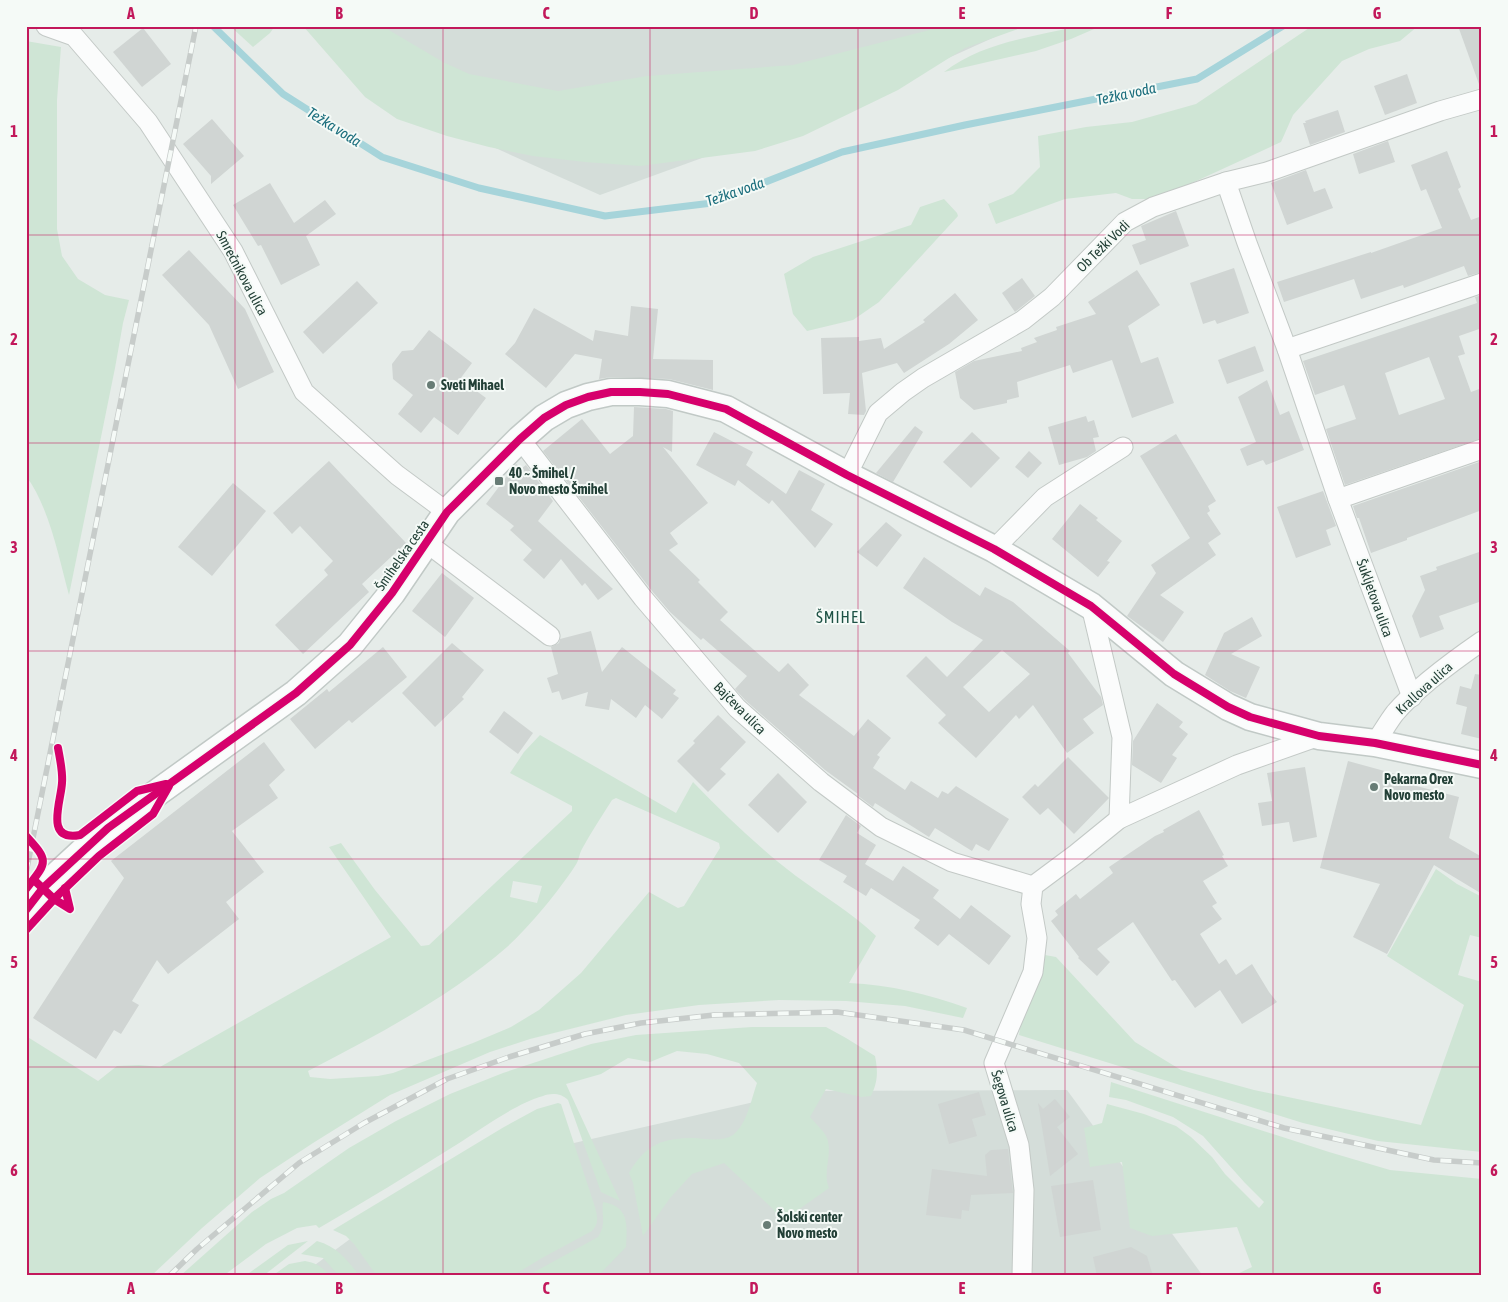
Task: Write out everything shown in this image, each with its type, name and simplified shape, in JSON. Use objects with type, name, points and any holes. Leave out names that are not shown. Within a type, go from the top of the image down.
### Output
[{"type":"street","name":"Smrečnikova ulica","points":[[46,26],[74,36],[148,122],[233,251],[304,392],[397,475],[447,512]]},
{"type":"street","name":"Ob Težki Vodi","points":[[847,475],[878,413],[903,392],[924,378],[1023,320],[1052,296],[1125,222],[1153,207],[1226,182],[1268,172],[1440,111],[1481,102]]},
{"type":"street","name":"Šukljetova ulica","points":[[1226,182],[1338,499],[1412,697]]},
{"type":"street","points":[[1286,349],[1482,283]]},
{"type":"street","name":"Šmihelska cesta","points":[[26,910],[42,888],[108,828],[296,693],[350,645],[392,593],[447,512],[520,439],[544,418],[566,405],[588,397],[611,392],[668,394],[726,409],[847,475],[994,549],[1091,606],[1174,674],[1228,707],[1261,721],[1319,736],[1375,742],[1482,765]]},
{"type":"street","name":"Bajčeva ulica","points":[[520,439],[643,598],[737,708],[821,782],[881,827],[952,862],[1032,895]]},
{"type":"street","points":[[994,549],[1045,497],[1123,447]]},
{"type":"street","points":[[1338,499],[1482,449]]},
{"type":"street","points":[[427,543],[550,636]]},
{"type":"street","points":[[1091,606],[1122,737],[1120,819]]},
{"type":"street","name":"Krallova ulica","points":[[1375,742],[1395,713],[1451,663],[1482,641]]},
{"type":"street","points":[[1032,895],[1076,854],[1120,819],[1237,765],[1319,736]]},
{"type":"street","name":"Šegova ulica","points":[[1022,1276],[1024,1190],[1019,1145],[994,1063],[1032,972],[1037,938],[1032,895]]},
{"type":"shaded area","points":[[309,26],[1019,26],[829,112],[600,195],[375,94]]},
{"type":"shaded area","name":"Šolski center Novo mesto","points":[[1067,1090],[1203,1276],[300,1276],[438,1174],[802,1091]]},
{"type":"green space","points":[[230,26],[275,26],[270,33],[253,47]]},
{"type":"green space","points":[[303,26],[382,26],[443,62],[469,74],[558,91],[647,76],[793,65],[945,26],[1026,26],[965,48],[898,90],[803,136],[755,151],[640,166],[533,156],[447,136],[397,119],[365,97]]},
{"type":"green space","points":[[1079,26],[1101,26],[1036,51],[944,72],[959,62],[992,47],[1026,37]]},
{"type":"green space","points":[[1312,26],[1418,26],[1400,41],[1369,49],[1342,61],[1293,115],[1281,142],[1192,183],[1148,199],[1132,199],[1116,193],[1065,199],[996,224],[988,204],[1013,194],[1040,167],[1038,136],[1086,127],[1132,122],[1196,104]]},
{"type":"green space","points":[[26,41],[61,47],[57,100],[57,229],[62,256],[78,279],[105,295],[129,300],[69,595],[47,517],[34,488],[26,476]]},
{"type":"green space","points":[[944,199],[958,216],[879,302],[853,320],[807,331],[793,314],[784,274],[813,257],[911,225],[920,207]]},
{"type":"green space","points":[[540,735],[676,813],[693,782],[769,854],[796,876],[857,919],[876,936],[849,983],[894,988],[938,998],[967,1008],[963,1018],[905,1006],[846,1001],[779,1000],[699,1005],[626,1015],[530,1039],[490,1052],[390,1095],[313,1143],[260,1178],[202,1228],[151,1276],[26,1276],[26,1036],[98,1081],[117,1066],[139,1065],[160,1067],[391,937],[329,847],[341,843],[375,890],[421,946],[429,945],[572,811],[572,806],[510,773],[524,752]],"holes":[[[616,798],[719,843],[720,848],[684,906],[678,908],[649,892],[581,973],[539,1010],[511,1027],[393,1073],[378,1076],[330,1079],[310,1077],[308,1071],[411,1015],[461,983],[516,939],[560,887],[576,864],[581,851],[612,800]],[[513,881],[542,886],[537,903],[510,897]]]},
{"type":"green space","points":[[1436,869],[1457,884],[1482,897],[1482,938],[1470,935],[1458,975],[1482,982],[1482,1152],[1378,1141],[1303,1123],[1019,1035],[1022,1016],[1038,985],[1045,955],[1056,957],[1135,1042],[1181,1070],[1254,1090],[1421,1125],[1464,1005],[1387,956]]},
{"type":"green space","points":[[752,1027],[826,1027],[875,1056],[876,1061],[876,1081],[871,1096],[861,1097],[826,1089],[810,1117],[822,1130],[829,1144],[827,1182],[829,1188],[781,1222],[773,1209],[724,1163],[692,1174],[670,1198],[643,1236],[633,1183],[629,1173],[635,1163],[649,1149],[664,1141],[683,1138],[719,1139],[733,1135],[742,1125],[757,1083],[739,1063],[707,1054],[677,1051],[650,1062],[628,1058],[601,1074],[566,1084],[620,1201],[601,1192],[568,1100],[556,1094],[549,1094],[510,1111],[319,1228],[316,1225],[297,1228],[266,1244],[223,1276],[180,1276],[252,1212],[271,1199],[284,1193],[349,1148],[396,1121],[450,1094],[503,1073],[591,1044],[636,1035]]},
{"type":"green space","points":[[1111,1082],[1390,1170],[1482,1179],[1482,1276],[1233,1276],[1252,1267],[1237,1227],[1152,1236],[1130,1228],[1122,1162],[1090,1167],[1084,1128],[1102,1123],[1107,1104],[1144,1114],[1176,1126],[1212,1157],[1225,1174],[1259,1208],[1264,1202],[1203,1136],[1173,1117],[1126,1100],[1109,1097]]},
{"type":"green space","points":[[558,1103],[561,1104],[596,1211],[597,1222],[592,1231],[512,1276],[377,1276],[354,1244],[346,1236],[333,1230],[504,1127],[537,1109]]},
{"type":"green space","points":[[603,1202],[618,1208],[625,1218],[627,1231],[626,1247],[598,1276],[527,1276],[598,1237],[603,1223]]},
{"type":"green space","points":[[308,1241],[263,1276],[245,1276],[288,1245]]},
{"type":"green space","points":[[317,1241],[336,1250],[360,1276],[339,1276],[323,1258],[301,1254]]},
{"type":"green space","points":[[305,1261],[319,1266],[330,1276],[272,1276],[289,1264]]},
{"type":"building","points":[[1458,26],[1482,26],[1482,86],[1480,87]]},
{"type":"building","points":[[143,28],[171,64],[142,87],[113,52]]},
{"type":"building","points":[[1407,74],[1417,103],[1385,115],[1374,86]]},
{"type":"building","points":[[1338,110],[1345,132],[1310,145],[1303,123]]},
{"type":"building","points":[[212,119],[244,156],[211,184],[211,176],[183,144]]},
{"type":"building","points":[[1388,141],[1395,162],[1359,174],[1353,154]]},
{"type":"building","points":[[1447,151],[1461,187],[1458,189],[1471,220],[1482,216],[1482,272],[1468,276],[1464,266],[1404,288],[1403,285],[1361,299],[1354,279],[1284,302],[1277,282],[1371,253],[1442,228],[1426,189],[1421,191],[1411,165]]},
{"type":"building","points":[[1306,170],[1314,192],[1325,188],[1333,208],[1287,225],[1271,183]]},
{"type":"building","points":[[270,183],[294,223],[325,200],[336,214],[306,236],[320,265],[281,285],[261,245],[258,246],[233,205]]},
{"type":"building","points":[[1176,211],[1189,246],[1140,265],[1132,245],[1146,240],[1141,226]]},
{"type":"building","points":[[189,250],[245,309],[274,372],[238,389],[209,325],[162,275]]},
{"type":"building","points":[[1234,268],[1249,313],[1217,324],[1215,320],[1203,324],[1190,283]]},
{"type":"building","points":[[1137,270],[1160,305],[1128,326],[1141,363],[1158,357],[1174,403],[1132,418],[1112,360],[1073,373],[1070,365],[1017,382],[1019,397],[1007,400],[1007,403],[974,410],[960,398],[955,372],[974,361],[1022,351],[1021,348],[1037,342],[1034,338],[1057,330],[1056,327],[1096,314],[1088,302]]},
{"type":"building","points":[[1022,278],[1035,296],[1015,312],[1002,293]]},
{"type":"building","points":[[357,281],[378,303],[323,354],[303,332]]},
{"type":"building","points":[[955,293],[978,320],[949,344],[904,373],[897,363],[862,373],[866,411],[864,415],[848,414],[850,393],[823,394],[821,338],[859,337],[859,341],[881,338],[884,349],[925,322],[923,320]]},
{"type":"building","points":[[1482,295],[1482,328],[1459,336],[1465,354],[1458,356],[1471,392],[1482,388],[1482,438],[1345,485],[1326,429],[1356,419],[1344,385],[1315,395],[1303,361],[1477,303],[1475,297]],"holes":[[[1429,357],[1445,399],[1399,415],[1385,373]]]},
{"type":"building","points":[[631,306],[658,309],[653,359],[713,360],[713,390],[669,379],[611,377],[599,379],[602,359],[575,354],[546,388],[505,354],[515,343],[534,308],[593,341],[595,330],[628,336]]},
{"type":"building","name":"Sveti Mihael","points":[[429,330],[472,363],[460,379],[486,398],[458,435],[434,417],[421,433],[398,414],[413,395],[393,379],[392,364],[402,351],[413,350]]},
{"type":"building","points":[[1255,346],[1264,371],[1227,384],[1218,360]]},
{"type":"building","points":[[1267,380],[1280,415],[1289,411],[1304,450],[1266,465],[1263,460],[1247,466],[1240,449],[1256,442],[1238,397]]},
{"type":"building","points":[[634,407],[673,411],[672,452],[663,447],[708,503],[670,533],[678,544],[669,550],[700,580],[698,582],[728,612],[720,620],[779,672],[788,663],[809,685],[799,695],[854,736],[868,719],[891,738],[877,755],[880,757],[873,768],[905,790],[911,781],[938,798],[942,791],[948,794],[956,786],[1009,819],[989,851],[976,844],[972,851],[935,828],[929,837],[875,803],[873,807],[825,770],[745,700],[735,689],[747,676],[703,638],[701,640],[670,612],[543,451],[582,419],[610,454],[633,436]]},
{"type":"building","points":[[1086,416],[1088,422],[1094,420],[1099,437],[1093,438],[1096,451],[1087,457],[1059,465],[1048,427]]},
{"type":"building","points":[[915,426],[923,432],[893,482],[876,473]]},
{"type":"building","points":[[714,432],[753,452],[746,465],[786,494],[799,470],[825,484],[811,510],[833,524],[815,548],[772,500],[769,504],[738,480],[735,486],[696,465]]},
{"type":"building","points":[[972,432],[1000,458],[971,488],[943,462]]},
{"type":"building","points":[[1176,434],[1216,501],[1208,506],[1210,511],[1207,513],[1221,534],[1208,543],[1216,555],[1160,595],[1184,612],[1163,642],[1127,616],[1156,573],[1151,565],[1190,538],[1140,456]]},
{"type":"building","points":[[1029,451],[1042,463],[1028,478],[1015,467]]},
{"type":"building","points":[[329,461],[406,543],[362,584],[369,592],[303,654],[275,625],[328,575],[324,570],[333,561],[300,526],[292,534],[273,513]]},
{"type":"building","points":[[1482,461],[1482,510],[1371,553],[1353,506]]},
{"type":"building","points":[[516,464],[522,468],[526,465],[553,501],[538,521],[613,589],[598,600],[585,583],[582,586],[561,559],[544,579],[523,560],[532,550],[510,530],[514,526],[486,504]]},
{"type":"building","points":[[233,483],[266,511],[212,576],[178,547]]},
{"type":"building","points":[[1323,491],[1336,526],[1326,530],[1331,545],[1296,558],[1277,507]]},
{"type":"building","points":[[1080,504],[1122,541],[1107,561],[1110,562],[1098,577],[1052,539]]},
{"type":"building","points":[[886,522],[902,535],[877,567],[857,552]]},
{"type":"building","points":[[1482,551],[1482,601],[1439,616],[1444,629],[1420,638],[1412,616],[1425,590],[1420,576],[1437,570],[1436,567]]},
{"type":"building","points":[[924,557],[980,596],[985,587],[1013,602],[1070,651],[1068,653],[1101,697],[1103,705],[1083,719],[1094,733],[1067,753],[1033,705],[1019,719],[1016,715],[976,758],[938,723],[946,715],[906,676],[926,656],[947,677],[983,640],[952,622],[903,588]],"holes":[[[1002,650],[1030,674],[989,712],[963,687]]]},
{"type":"building","points":[[442,573],[474,598],[445,637],[412,611]]},
{"type":"building","points":[[1252,617],[1262,636],[1231,654],[1260,667],[1246,698],[1230,691],[1205,675],[1224,633]]},
{"type":"building","points":[[591,631],[602,672],[622,647],[676,690],[673,694],[679,698],[662,719],[645,705],[636,718],[611,699],[609,710],[585,706],[588,692],[562,700],[559,691],[552,693],[547,678],[558,674],[551,647],[559,643],[560,639]]},
{"type":"building","points":[[452,643],[484,670],[462,697],[464,699],[435,727],[402,693]]},
{"type":"building","points":[[383,647],[407,677],[352,723],[349,720],[315,749],[290,719],[327,689],[329,692]]},
{"type":"building","points":[[1475,674],[1482,675],[1482,739],[1461,734],[1467,707],[1456,704],[1460,686],[1471,689]]},
{"type":"building","points":[[1157,703],[1183,722],[1179,727],[1188,734],[1172,755],[1177,758],[1161,783],[1132,765],[1133,741]]},
{"type":"building","points":[[504,711],[533,733],[518,754],[489,732]]},
{"type":"building","points":[[718,715],[746,742],[720,769],[726,774],[708,792],[677,761]]},
{"type":"building","points":[[264,742],[285,770],[269,785],[278,798],[232,831],[264,872],[226,902],[239,919],[168,974],[157,960],[132,1001],[139,1005],[121,1034],[114,1030],[96,1059],[33,1018],[124,878],[111,861]]},
{"type":"building","points":[[1068,757],[1109,798],[1074,834],[1048,808],[1040,815],[1022,797],[1035,784],[1038,787]]},
{"type":"building","points":[[1348,761],[1399,775],[1397,781],[1459,797],[1449,838],[1482,857],[1482,894],[1434,865],[1387,954],[1353,937],[1380,884],[1320,868]]},
{"type":"building","points":[[1305,767],[1317,837],[1293,842],[1289,822],[1262,826],[1258,803],[1272,801],[1267,773]]},
{"type":"building","points":[[778,773],[807,802],[778,833],[748,805]]},
{"type":"building","points":[[1199,810],[1224,855],[1222,856],[1228,866],[1203,881],[1217,903],[1212,906],[1222,919],[1200,934],[1219,964],[1226,959],[1236,975],[1252,964],[1277,1002],[1242,1024],[1220,990],[1195,1008],[1175,980],[1172,981],[1133,922],[1097,949],[1110,962],[1097,976],[1078,958],[1051,921],[1058,915],[1055,911],[1076,894],[1080,899],[1113,873],[1109,867],[1164,832],[1163,830]]},
{"type":"building","points":[[846,815],[861,826],[857,833],[876,845],[865,864],[893,881],[903,866],[939,890],[933,898],[960,919],[971,905],[1011,936],[989,965],[949,934],[938,946],[914,928],[920,920],[871,888],[866,896],[843,882],[847,876],[819,860]]},
{"type":"building","points":[[979,1092],[986,1115],[972,1119],[977,1136],[949,1144],[938,1104]]},
{"type":"building","points":[[1055,1099],[1070,1117],[1057,1127],[1078,1154],[1050,1176],[1038,1103],[1043,1109]]},
{"type":"building","points":[[1008,1149],[1013,1193],[971,1195],[969,1211],[962,1210],[961,1219],[926,1215],[932,1169],[987,1176],[985,1155],[991,1150]]},
{"type":"building","points":[[1093,1180],[1101,1230],[1060,1237],[1051,1186]]},
{"type":"building","points":[[1131,1247],[1147,1256],[1153,1276],[1097,1276],[1093,1257]]},
{"type":"waterway","name":"Težka voda","points":[[213,26],[283,94],[382,157],[479,188],[605,216],[712,203],[842,152],[965,125],[1197,79],[1283,26]]},
{"type":"railway","points":[[26,873],[196,26]]},
{"type":"railway","points":[[169,1276],[197,1249],[299,1163],[364,1123],[447,1079],[509,1057],[585,1034],[641,1023],[714,1015],[837,1012],[964,1030],[1284,1128],[1434,1160],[1482,1163]]},
{"type":"cycle path","points":[[26,910],[43,888],[108,828],[296,693],[350,645],[392,593],[447,512],[520,439],[544,418],[566,405],[588,397],[611,392],[668,394],[726,409],[847,475],[994,549],[1091,606],[1174,674],[1228,707],[1250,717],[1319,736],[1375,743],[1482,765]]},
{"type":"cycle path","points":[[58,748],[62,779],[57,819],[58,827],[69,836],[80,835],[137,791],[166,784]]},
{"type":"cycle path","points":[[26,930],[57,896],[99,856],[153,814],[169,786]]},
{"type":"cycle path","points":[[26,836],[39,851],[43,862],[42,867],[26,889]]},
{"type":"cycle path","points":[[34,880],[54,899],[70,909],[65,888]]},
{"type":"place","name":"Sveti Mihael","points":[[431,385]]},
{"type":"place","name":"40 ~ Šmihel / Novo mesto Šmihel","points":[[499,481]]},
{"type":"place","name":"Pekarna Orex Novo mesto","points":[[1374,787]]},
{"type":"place","name":"Šolski center Novo mesto","points":[[767,1225]]},
{"type":"district","name":"ŠMIHEL","points":[[841,617]]}]
